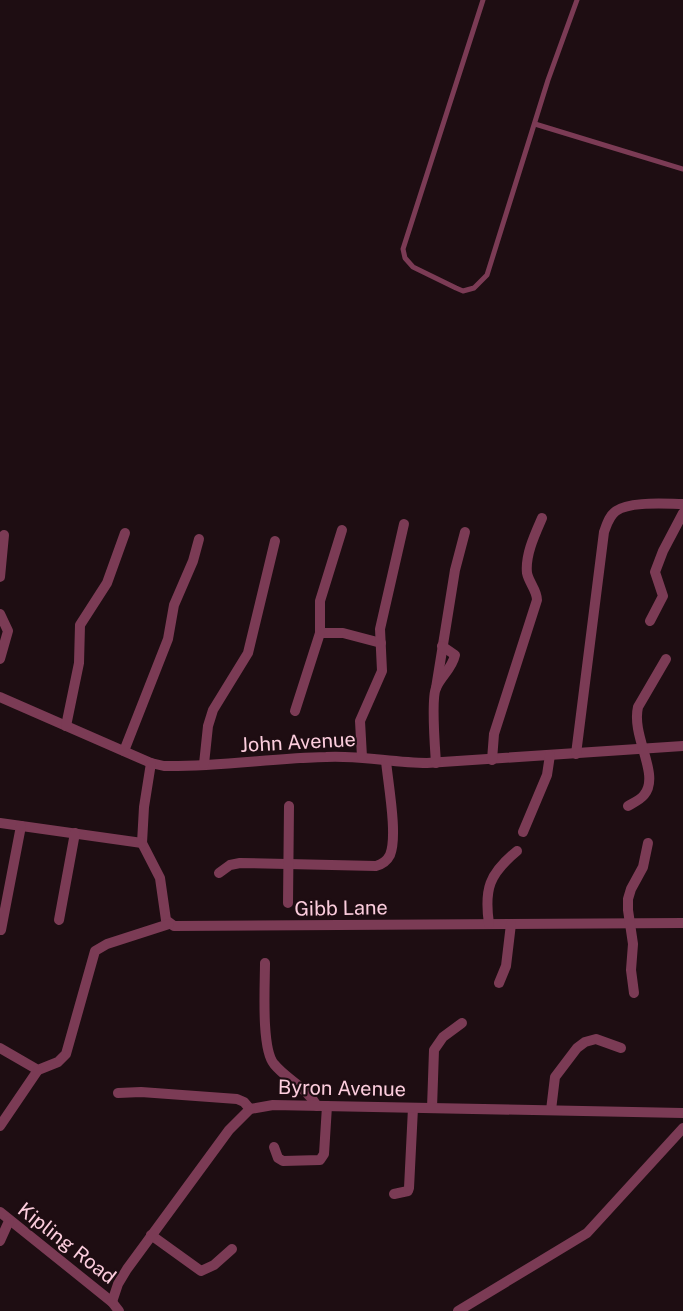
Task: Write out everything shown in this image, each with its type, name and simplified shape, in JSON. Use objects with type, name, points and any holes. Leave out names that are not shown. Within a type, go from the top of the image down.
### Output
[{"type":"street","points":[[576,753],[603,541],[608,520],[615,511],[626,507],[683,504]]},
{"type":"street","points":[[650,621],[663,596],[656,577],[657,564],[683,513]]},
{"type":"street","points":[[492,760],[495,729],[537,600],[527,573],[533,539],[542,518]]},
{"type":"street","points":[[362,757],[360,721],[381,675],[383,662],[380,629],[404,524]]},
{"type":"street","points":[[295,711],[320,633],[320,601],[342,530]]},
{"type":"street","points":[[436,763],[434,721],[436,688],[455,657],[454,653],[442,646],[455,570],[465,532]]},
{"type":"street","points":[[66,726],[80,657],[80,628],[107,583],[126,533]]},
{"type":"street","points":[[0,577],[4,535]]},
{"type":"street","points":[[124,752],[168,639],[174,605],[193,561],[199,539]]},
{"type":"street","points":[[204,764],[208,726],[213,710],[248,653],[274,541]]},
{"type":"street","points":[[0,614],[8,631],[0,659]]},
{"type":"street","points":[[320,633],[343,633],[381,643]]},
{"type":"street","points":[[628,806],[641,798],[649,787],[649,772],[637,728],[639,706],[666,659]]},
{"type":"street","name":"John Avenue","points":[[0,697],[124,752],[164,766],[326,757],[362,757],[386,761],[436,763],[683,746]]},
{"type":"street","points":[[523,832],[547,775],[550,755]]},
{"type":"street","points":[[219,873],[230,865],[240,863],[376,866],[384,863],[391,852],[393,837],[386,761]]},
{"type":"street","points":[[0,1126],[38,1070],[58,1062],[66,1054],[95,951],[107,944],[169,924],[164,916],[160,879],[142,843],[144,807],[151,763]]},
{"type":"street","points":[[288,903],[289,806]]},
{"type":"street","points":[[0,823],[142,843]]},
{"type":"street","points":[[1,930],[21,826]]},
{"type":"street","points":[[59,920],[75,833]]},
{"type":"street","points":[[634,993],[631,970],[633,944],[628,899],[643,867],[648,843]]},
{"type":"street","points":[[489,924],[486,898],[490,882],[500,865],[517,851]]},
{"type":"street","name":"Gibb Lane","points":[[169,924],[179,927],[215,928],[683,923]]},
{"type":"street","points":[[499,983],[506,966],[511,924]]},
{"type":"street","points":[[265,963],[268,1055],[276,1067],[322,1106],[324,1154],[320,1160],[283,1161],[278,1158],[274,1147]]},
{"type":"street","points":[[432,1108],[434,1050],[442,1036],[462,1023]]},
{"type":"street","points":[[551,1110],[555,1077],[577,1048],[585,1042],[596,1039],[621,1048]]},
{"type":"street","points":[[0,1048],[38,1070]]},
{"type":"street","points":[[115,1306],[118,1284],[127,1269],[229,1130],[250,1109],[244,1102],[237,1099],[141,1092],[118,1093]]},
{"type":"street","name":"Byron Avenue","points":[[250,1109],[263,1105],[683,1113]]},
{"type":"street","points":[[394,1194],[408,1191],[409,1188],[413,1108]]},
{"type":"street","points":[[458,1311],[587,1233],[683,1128]]},
{"type":"street","name":"Kipling Road","points":[[0,1212],[115,1306]]},
{"type":"street","points":[[0,1241],[9,1221]]},
{"type":"street","points":[[152,1235],[201,1271],[214,1265],[232,1249]]},
{"type":"lane","points":[[483,0],[403,249],[405,258],[413,267],[464,291],[474,288],[483,280],[488,270],[548,80],[577,0]]},
{"type":"lane","points":[[535,124],[683,169]]}]
